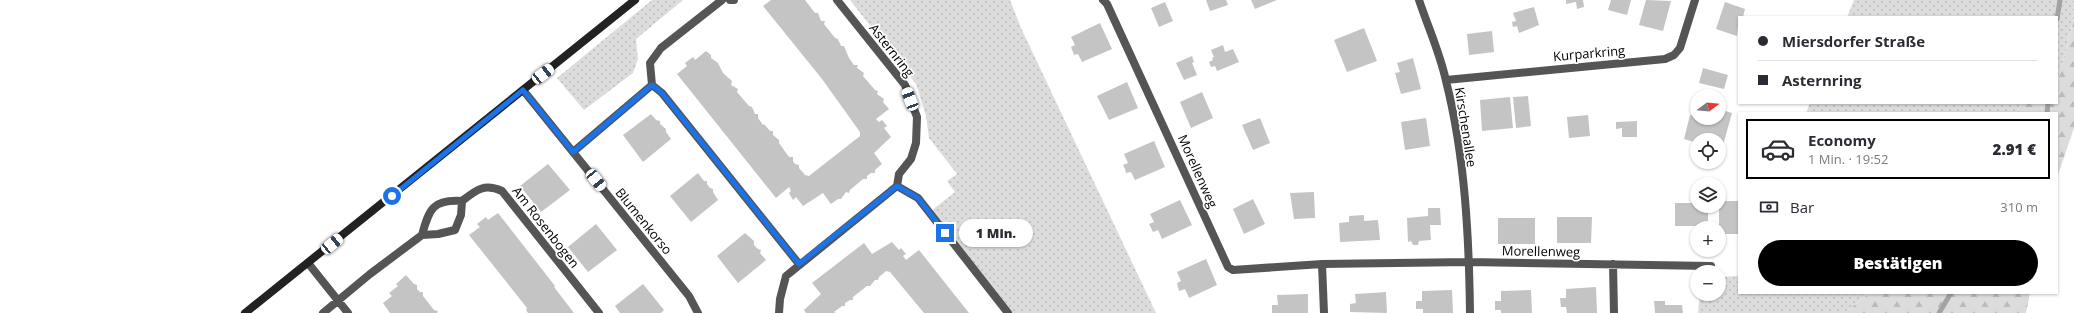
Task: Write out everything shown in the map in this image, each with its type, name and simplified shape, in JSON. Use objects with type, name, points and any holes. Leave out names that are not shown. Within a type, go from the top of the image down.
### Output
[{"type":"street","points":[[245,313],[635,0]]},
{"type":"street","points":[[722,0],[661,48],[650,63],[652,85],[662,93],[799,264]]},
{"type":"street","name":"Asternring","points":[[837,0],[905,85],[917,117],[916,143],[911,159],[899,174],[897,186]]},
{"type":"street","name":"Kirschenallee","points":[[1419,0],[1446,80],[1464,192],[1469,262]]},
{"type":"street","name":"Kurparkring","points":[[1446,80],[1664,58],[1674,55],[1680,48],[1694,0]]},
{"type":"street","name":"Morellenweg","points":[[1108,1],[1228,267],[1233,270],[1322,264],[1469,262],[1690,266]]},
{"type":"street","points":[[573,152],[652,85]]},
{"type":"street","name":"Blumenkorso","points":[[523,90],[688,296],[698,313]]},
{"type":"street","name":"Am Rosenbogen","points":[[462,201],[477,190],[492,186],[502,191],[599,313]]},
{"type":"street","points":[[779,313],[780,299],[786,276],[897,186],[918,198],[1008,313]]},
{"type":"street","points":[[323,313],[422,235],[438,234],[455,230],[462,216],[462,201],[446,200],[436,206],[427,216],[422,235]]},
{"type":"street","points":[[1469,262],[1470,313]]},
{"type":"street","points":[[308,263],[348,313]]},
{"type":"street","points":[[1322,264],[1324,313]]},
{"type":"street","points":[[1613,264],[1614,313]]},
{"type":"green space","points":[[652,0],[683,0],[636,39],[638,59],[633,73],[584,110],[557,78]]},
{"type":"green space","points":[[850,0],[1010,0],[1021,28],[1156,313],[1011,313],[931,211],[955,192],[947,181],[957,174],[929,138],[926,116],[916,84]]},
{"type":"green space","points":[[1854,0],[2074,0],[2074,18],[2058,81],[2058,16],[1847,16]]},
{"type":"green space","points":[[2074,19],[2074,128],[2058,175],[2058,112],[2017,112],[2021,104],[2058,104],[2058,81]]},
{"type":"green space","points":[[1810,104],[2021,104],[2017,112],[1806,112]]},
{"type":"green space","points":[[1738,276],[1738,294],[1869,294],[1844,313],[1698,313],[1699,301],[1726,301],[1726,277]]},
{"type":"green space","points":[[1869,294],[2030,294],[2026,313],[1844,313]]},
{"type":"building","points":[[771,0],[805,0],[815,13],[818,13],[821,21],[825,21],[824,24],[835,38],[838,39],[841,46],[844,46],[854,65],[858,65],[857,68],[864,73],[863,76],[875,90],[878,91],[877,94],[884,99],[883,102],[889,109],[876,119],[879,122],[882,120],[887,126],[884,128],[891,137],[874,153],[882,164],[875,170],[875,173],[871,173],[867,176],[867,179],[863,179],[850,190],[849,193],[846,192],[841,199],[838,199],[831,204],[823,193],[803,206],[796,197],[793,200],[789,193],[791,191],[789,187],[776,198],[677,74],[687,66],[685,63],[693,57],[695,60],[706,51],[711,55],[711,58],[718,63],[723,73],[732,81],[731,85],[738,89],[737,92],[749,106],[752,107],[755,114],[758,114],[758,118],[763,125],[764,124],[770,131],[773,131],[773,135],[779,140],[779,143],[789,157],[793,157],[795,164],[799,165],[799,168],[805,175],[809,176],[860,136],[860,132],[822,79],[763,6]]},
{"type":"building","points":[[1206,0],[1226,0],[1228,5],[1210,11]]},
{"type":"building","points":[[1251,0],[1277,0],[1255,9]]},
{"type":"building","points":[[1566,0],[1583,0],[1584,7],[1577,9],[1576,2],[1566,4]]},
{"type":"building","points":[[1611,0],[1631,0],[1627,15],[1608,10]]},
{"type":"building","points":[[1646,0],[1671,1],[1663,31],[1639,25]]},
{"type":"building","points":[[1165,2],[1173,21],[1159,27],[1151,8]]},
{"type":"building","points":[[1725,2],[1745,9],[1743,16],[1738,16],[1737,36],[1716,29]]},
{"type":"building","points":[[1534,7],[1539,25],[1519,33],[1517,26],[1513,27],[1512,22],[1516,21],[1513,13]]},
{"type":"building","points":[[1100,23],[1112,49],[1082,62],[1078,54],[1074,55],[1071,47],[1075,45],[1071,37]]},
{"type":"building","points":[[1364,28],[1377,61],[1347,72],[1334,40]]},
{"type":"building","points":[[1492,31],[1494,52],[1469,55],[1467,34]]},
{"type":"building","points":[[1223,45],[1225,52],[1233,49],[1239,62],[1217,71],[1215,66],[1211,67],[1209,62],[1213,60],[1212,58],[1214,57],[1211,50]]},
{"type":"building","points":[[1192,56],[1194,62],[1192,63],[1197,75],[1184,80],[1176,63]]},
{"type":"building","points":[[1413,58],[1421,89],[1401,94],[1395,73],[1400,72],[1397,63]]},
{"type":"building","points":[[1703,68],[1728,75],[1724,89],[1699,83]]},
{"type":"building","points":[[1127,82],[1138,108],[1109,120],[1097,96]]},
{"type":"building","points":[[1202,92],[1213,118],[1191,128],[1180,102]]},
{"type":"building","points":[[1528,96],[1531,126],[1516,128],[1513,97]]},
{"type":"building","points":[[1510,97],[1513,128],[1482,131],[1480,100]]},
{"type":"building","points":[[1726,111],[1732,113],[1726,135],[1726,133],[1690,133],[1690,141],[1684,139],[1690,115],[1690,125],[1726,125]]},
{"type":"building","points":[[651,114],[656,120],[660,121],[660,124],[666,129],[666,132],[671,139],[643,162],[623,135]]},
{"type":"building","points":[[1588,115],[1590,136],[1569,138],[1567,117]]},
{"type":"building","points":[[1260,118],[1270,143],[1253,150],[1242,125]]},
{"type":"building","points":[[1426,118],[1430,146],[1405,150],[1401,122]]},
{"type":"building","points":[[1637,121],[1637,137],[1622,137],[1622,128],[1616,129],[1616,122]]},
{"type":"building","points":[[1154,141],[1165,167],[1135,180],[1131,172],[1126,173],[1123,165],[1128,163],[1124,154]]},
{"type":"building","points":[[548,164],[570,190],[541,212],[520,186]]},
{"type":"building","points":[[698,173],[704,181],[707,181],[710,188],[713,189],[713,192],[718,200],[691,222],[670,196]]},
{"type":"building","points":[[1314,192],[1315,218],[1294,219],[1290,193]]},
{"type":"building","points":[[1253,199],[1265,224],[1244,234],[1233,209]]},
{"type":"building","points":[[1180,200],[1192,225],[1162,239],[1158,230],[1153,232],[1149,224],[1154,222],[1150,214]]},
{"type":"building","points":[[1726,201],[1738,201],[1738,234],[1726,234],[1726,221],[1719,221],[1719,213],[1726,213]]},
{"type":"building","points":[[1675,203],[1690,203],[1690,213],[1708,213],[1708,221],[1690,221],[1690,226],[1675,226]]},
{"type":"building","points":[[1428,208],[1440,208],[1441,225],[1430,225],[1431,240],[1419,241],[1418,245],[1413,245],[1411,241],[1408,242],[1407,218],[1428,216]]},
{"type":"building","points":[[498,213],[555,286],[554,287],[574,313],[528,313],[526,310],[527,308],[469,235],[480,227],[477,224],[486,217],[488,220]]},
{"type":"building","points":[[1364,215],[1364,221],[1378,220],[1380,240],[1340,242],[1339,223],[1349,222],[1349,216]]},
{"type":"building","points":[[1557,217],[1592,217],[1591,243],[1557,243]]},
{"type":"building","points":[[1498,218],[1535,218],[1535,244],[1498,244]]},
{"type":"building","points":[[596,224],[617,250],[588,272],[568,247]]},
{"type":"building","points":[[745,233],[754,241],[754,245],[761,250],[760,253],[766,260],[738,283],[717,256]]},
{"type":"building","points":[[892,242],[899,250],[901,248],[906,254],[903,256],[906,260],[919,250],[969,313],[924,313],[890,272],[886,271],[879,277],[878,280],[875,280],[870,286],[867,286],[853,297],[853,300],[845,303],[845,306],[842,306],[834,312],[836,313],[806,313],[804,310],[821,294],[812,283],[864,243],[872,254]]},
{"type":"building","points":[[1206,259],[1217,285],[1189,298],[1185,289],[1179,291],[1177,283],[1181,281],[1177,272]]},
{"type":"building","points":[[406,275],[414,284],[417,285],[417,289],[420,292],[423,292],[423,296],[434,310],[438,311],[437,313],[390,313],[383,303],[392,296],[389,293],[398,286],[396,284]]},
{"type":"building","points":[[643,284],[664,310],[661,313],[620,313],[615,306]]},
{"type":"building","points":[[1596,287],[1597,313],[1567,313],[1566,307],[1561,307],[1560,298],[1566,298],[1566,289]]},
{"type":"building","points":[[1452,290],[1453,313],[1423,313],[1423,309],[1416,309],[1416,301],[1422,301],[1422,291]]},
{"type":"building","points":[[1531,290],[1532,313],[1501,313],[1501,310],[1495,310],[1495,301],[1501,301],[1501,291]]},
{"type":"building","points":[[1386,292],[1387,313],[1350,312],[1350,304],[1356,303],[1355,294]]},
{"type":"building","points":[[1308,294],[1308,313],[1272,313],[1272,305],[1278,305],[1277,295]]},
{"type":"building","points":[[1654,301],[1665,301],[1665,305],[1682,305],[1683,313],[1655,313]]},
{"type":"waterway","points":[[2057,16],[2060,0]]},
{"type":"waterway","points":[[2047,112],[2048,104]]},
{"type":"waterway","points":[[1939,313],[1950,294]]},
{"type":"route","points":[[392,196],[523,90],[573,152],[652,85],[662,93],[799,264],[897,186],[918,198],[945,233]]}]
